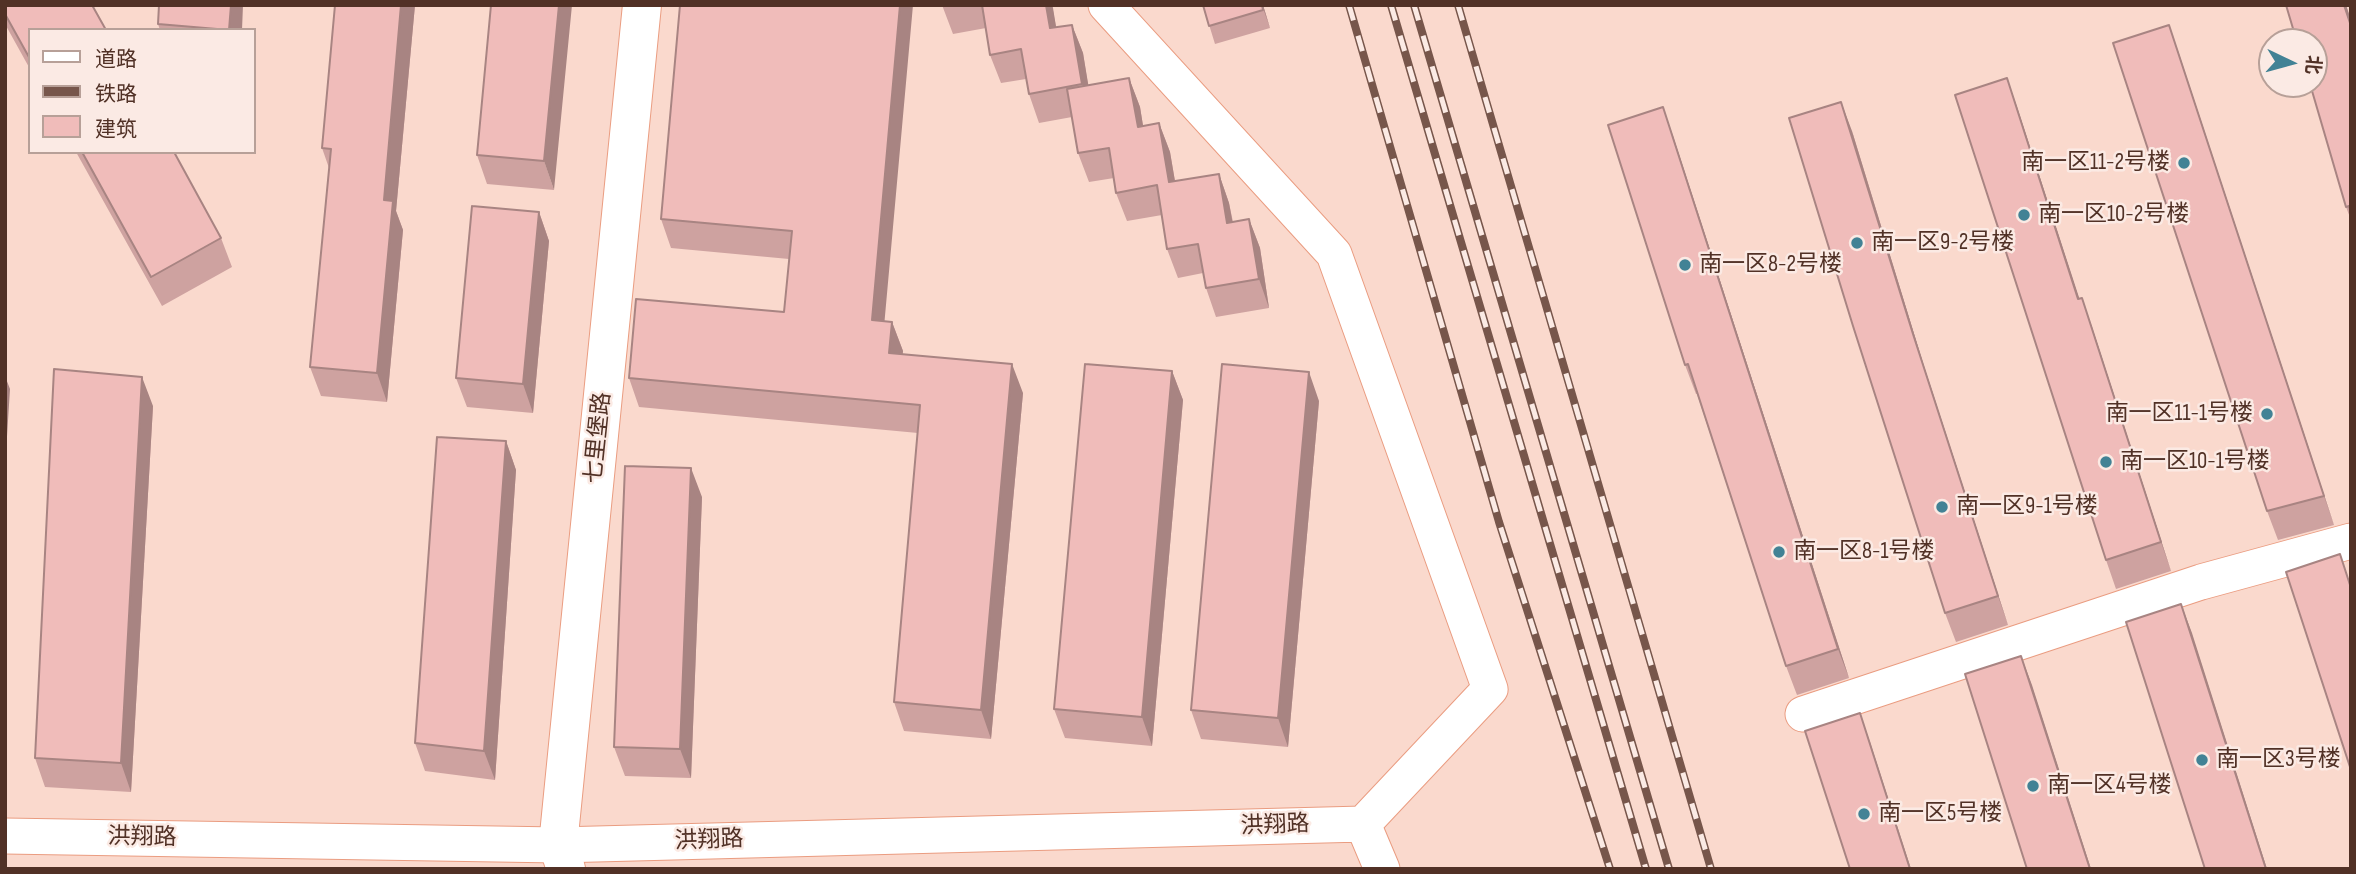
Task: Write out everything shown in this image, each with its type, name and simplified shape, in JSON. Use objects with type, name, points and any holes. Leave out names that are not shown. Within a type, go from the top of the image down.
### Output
[{"type":"main road","name":"七里堡路","points":[[562,857],[642,5]]},
{"type":"street","points":[[1106,5],[1334,254],[1490,689],[1363,824],[1382,869]]},
{"type":"street","points":[[1803,714],[2201,583],[2351,541]]},
{"type":"street","name":"洪翔路","points":[[5,836],[156,853],[562,857],[1363,824]]},
{"type":"building","points":[[5,5],[92,5],[105,28],[28,28],[28,55],[5,14]]},
{"type":"building","points":[[159,5],[231,5],[229,28],[158,24]]},
{"type":"building","points":[[335,5],[401,5],[384,200],[393,201],[377,373],[310,367],[331,149],[322,148]]},
{"type":"building","points":[[491,5],[559,5],[544,161],[477,155]]},
{"type":"building","points":[[680,5],[900,5],[872,320],[892,322],[889,353],[1012,364],[981,710],[894,702],[920,405],[629,378],[636,299],[784,312],[792,231],[661,219]]},
{"type":"building","points":[[982,5],[1046,5],[1050,28],[1072,25],[1082,84],[1029,94],[1021,49],[990,55]]},
{"type":"building","points":[[1203,5],[1262,5],[1263,10],[1209,26]]},
{"type":"building","points":[[2286,5],[2344,5],[2351,26],[2351,213],[2349,206],[2346,207],[2314,98],[2328,98],[2328,28],[2293,28]]},
{"type":"building","points":[[2169,25],[2324,496],[2267,511],[2113,43]]},
{"type":"building","points":[[1129,78],[1138,127],[1159,123],[1169,182],[1219,174],[1227,223],[1249,219],[1259,279],[1206,288],[1198,244],[1167,249],[1157,185],[1116,193],[1109,148],[1078,153],[1067,89]]},
{"type":"building","points":[[2007,78],[2078,299],[2082,298],[2161,542],[2106,560],[1955,95]]},
{"type":"building","points":[[1841,102],[1998,596],[1945,613],[1789,118]]},
{"type":"building","points":[[1663,107],[1838,649],[1786,666],[1608,125]]},
{"type":"building","points":[[83,154],[175,154],[221,238],[151,277]]},
{"type":"building","points":[[472,206],[539,212],[523,384],[456,378]]},
{"type":"building","points":[[1085,364],[1172,371],[1142,717],[1054,709]]},
{"type":"building","points":[[1222,364],[1309,372],[1278,718],[1191,710]]},
{"type":"building","points":[[54,369],[142,377],[121,763],[35,758]]},
{"type":"building","points":[[437,437],[506,441],[484,751],[415,743]]},
{"type":"building","points":[[625,466],[691,468],[680,749],[614,747]]},
{"type":"building","points":[[2340,554],[2351,588],[2351,770],[2286,572]]},
{"type":"building","name":"南一区3号楼","points":[[2181,604],[2266,869],[2205,869],[2126,622]]},
{"type":"building","name":"南一区4号楼","points":[[2021,656],[2090,869],[2027,869],[1965,674]]},
{"type":"building","name":"南一区5号楼","points":[[1860,713],[1910,869],[1850,869],[1805,731]]},
{"type":"railway","points":[[1349,5],[1499,522],[1610,869]]},
{"type":"railway","points":[[1391,5],[1646,869]]},
{"type":"railway","points":[[1414,5],[1669,869]]},
{"type":"railway","points":[[1458,5],[1711,869]]},
{"type":"place","name":"南一区11-2号楼","points":[[2184,163]]},
{"type":"place","name":"南一区10-2号楼","points":[[2024,215]]},
{"type":"place","name":"南一区9-2号楼","points":[[1857,243]]},
{"type":"place","name":"南一区8-2号楼","points":[[1685,265]]},
{"type":"place","name":"南一区11-1号楼","points":[[2267,414]]},
{"type":"place","name":"南一区10-1号楼","points":[[2106,462]]},
{"type":"place","name":"南一区9-1号楼","points":[[1942,507]]},
{"type":"place","name":"南一区8-1号楼","points":[[1779,552]]},
{"type":"place","name":"南一区3号楼","points":[[2202,760]]},
{"type":"place","name":"南一区4号楼","points":[[2033,786]]},
{"type":"place","name":"南一区5号楼","points":[[1864,814]]}]
